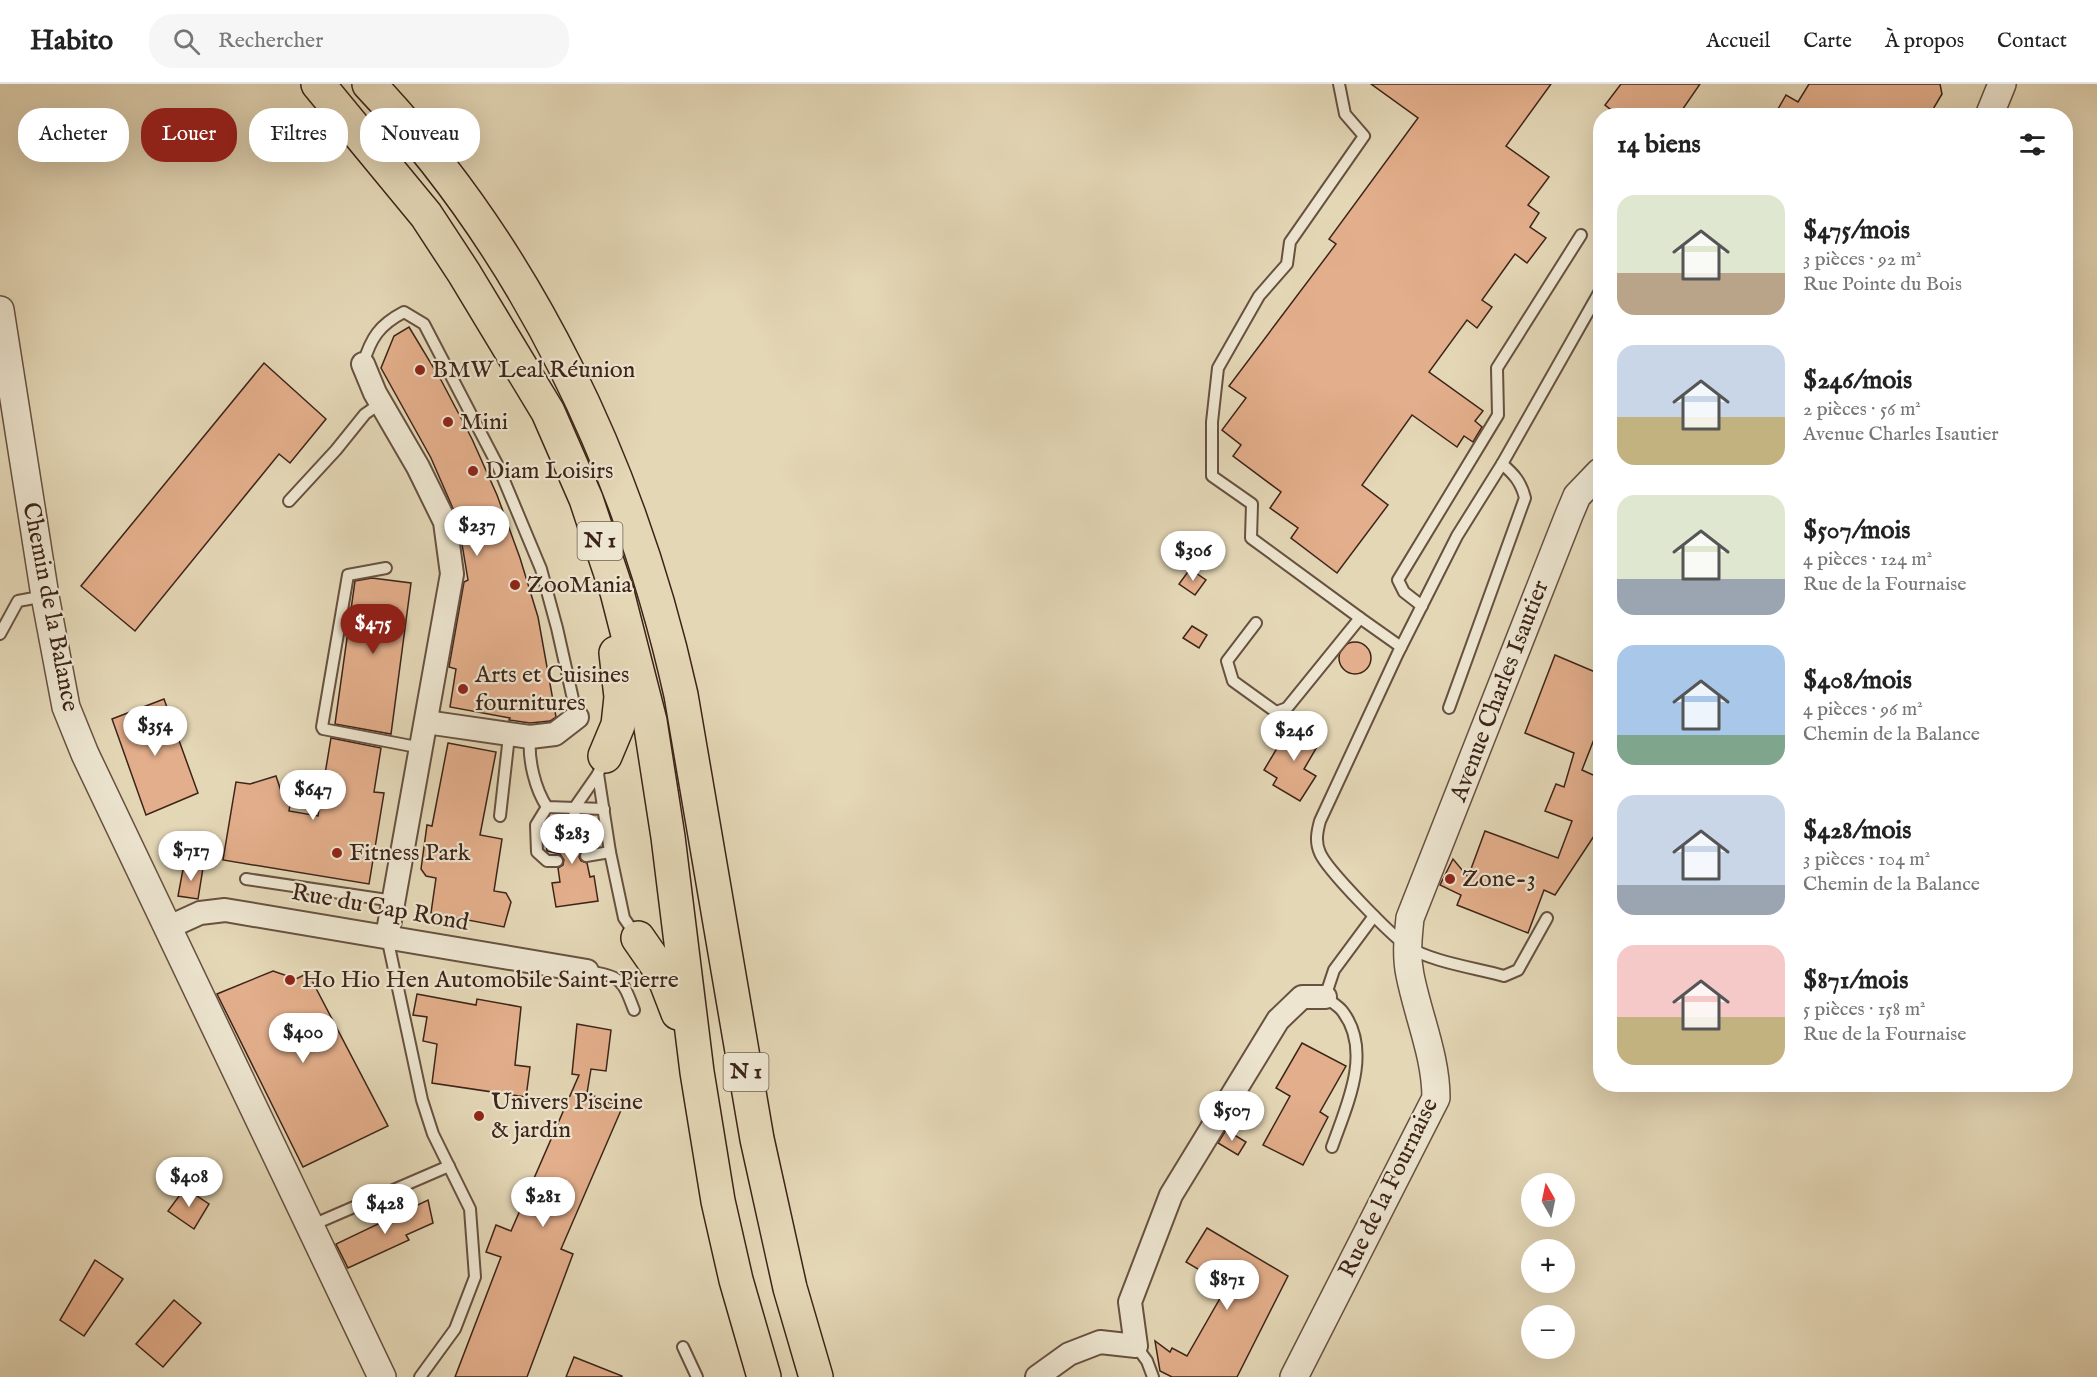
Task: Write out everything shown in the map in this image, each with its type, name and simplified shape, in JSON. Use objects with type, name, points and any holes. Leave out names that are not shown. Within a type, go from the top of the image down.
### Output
[{"type":"highway","name":"N 1","points":[[318,84],[426,215],[464,273],[548,412],[586,500],[617,592],[637,663],[652,733],[668,837],[697,1072],[721,1212],[736,1280],[764,1377]]},
{"type":"highway","name":"N 1","points":[[369,84],[427,150],[474,213],[517,279],[551,338],[588,411],[644,552],[665,625],[684,706],[757,1138],[790,1288],[816,1377]]},
{"type":"highway","points":[[464,273],[494,343],[538,428],[576,518],[598,580],[614,641],[621,697],[618,725],[602,765]]},
{"type":"highway","points":[[639,938],[663,974],[697,1072]]},
{"type":"street","points":[[1992,108],[2002,84]]},
{"type":"street","name":"Chemin de la Balance","points":[[0,310],[45,596],[66,707],[85,754],[167,928],[382,1377]]},
{"type":"street","points":[[363,364],[381,403],[418,467],[445,522],[452,574],[387,937]]},
{"type":"street","name":"Avenue Charles Isautier","points":[[1410,918],[1569,515],[1577,496],[1593,479]]},
{"type":"street","points":[[426,722],[520,736],[555,734],[577,717]]},
{"type":"street","name":"Rue du Cap Rond","points":[[167,928],[200,913],[225,910],[587,971]]},
{"type":"street","name":"Rue de la Fournaise","points":[[1294,1377],[1436,1098],[1436,1076],[1409,973],[1410,918]]},
{"type":"street","points":[[1037,1377],[1069,1354],[1100,1342],[1136,1346],[1130,1302],[1171,1195],[1278,1020],[1302,997],[1325,997]]},
{"type":"lane","points":[[1339,84],[1345,114],[1364,136],[1290,242],[1287,264],[1259,296],[1218,369],[1212,422],[1212,476],[1252,504],[1251,538],[1401,647]]},
{"type":"lane","points":[[1422,606],[1404,592],[1398,580],[1498,415],[1497,368],[1581,235]]},
{"type":"lane","points":[[1547,918],[1518,970],[1509,975],[1433,957],[1408,947],[1374,916],[1324,860],[1316,837],[1320,821],[1401,647],[1457,536],[1502,464],[1593,303]]},
{"type":"lane","points":[[363,364],[370,341],[389,320],[404,312],[424,324],[498,466],[541,569],[577,717]]},
{"type":"lane","points":[[289,501],[336,450],[365,414],[381,403]]},
{"type":"lane","points":[[1449,708],[1525,498],[1522,487],[1514,474],[1502,464]]},
{"type":"lane","points":[[386,568],[348,575],[322,727],[422,748]]},
{"type":"lane","points":[[0,634],[18,601],[45,596]]},
{"type":"lane","points":[[1256,623],[1227,661],[1233,681],[1276,712],[1287,708],[1360,618]]},
{"type":"lane","points":[[520,736],[541,798],[548,807]]},
{"type":"lane","points":[[500,816],[520,736]]},
{"type":"lane","points":[[574,823],[575,807],[602,765]]},
{"type":"lane","points":[[602,765],[604,809],[610,852],[624,918],[639,938]]},
{"type":"lane","points":[[548,807],[604,809]]},
{"type":"lane","points":[[548,807],[536,825],[537,852],[547,861],[557,861]]},
{"type":"lane","points":[[586,856],[610,852]]},
{"type":"lane","points":[[246,879],[394,901]]},
{"type":"lane","points":[[1332,1147],[1354,1085],[1356,1057],[1354,1030],[1342,1010],[1325,997],[1334,970],[1374,916]]},
{"type":"lane","points":[[387,937],[422,1100],[433,1134],[470,1209],[475,1277],[455,1329],[420,1377]]},
{"type":"lane","points":[[587,971],[615,976],[626,988],[634,1010]]},
{"type":"lane","points":[[309,1226],[448,1166]]},
{"type":"lane","points":[[1136,1346],[1147,1361],[1153,1377]]},
{"type":"lane","points":[[683,1347],[697,1377]]},
{"type":"building","points":[[1371,84],[1551,84],[1506,146],[1549,177],[1528,205],[1539,213],[1530,227],[1546,238],[1527,263],[1515,254],[1482,300],[1492,307],[1477,328],[1467,320],[1429,372],[1483,411],[1475,421],[1482,427],[1473,442],[1464,436],[1457,447],[1412,415],[1362,485],[1388,505],[1337,573],[1291,538],[1298,528],[1270,508],[1281,492],[1233,456],[1241,445],[1222,430],[1246,398],[1229,386],[1336,244],[1329,239],[1418,118]]},
{"type":"building","points":[[1621,84],[1700,84],[1684,108],[1609,108],[1605,105]]},
{"type":"building","points":[[1809,84],[1940,84],[1942,94],[1934,108],[1779,108],[1786,95],[1798,102]]},
{"type":"building","points":[[409,327],[441,380],[472,439],[497,495],[520,558],[538,617],[556,717],[550,721],[530,723],[450,707],[456,669],[449,667],[464,582],[468,580],[458,520],[431,458],[381,368],[394,336]]},
{"type":"building","points":[[264,363],[326,419],[290,463],[279,454],[135,631],[81,586]]},
{"type":"building","points":[[1190,569],[1206,580],[1195,595],[1179,584]]},
{"type":"building","points":[[372,578],[411,583],[391,734],[335,724],[355,581]]},
{"type":"building","points":[[1192,626],[1207,635],[1199,648],[1183,638]]},
{"type":"building","points":[[1355,642],[1366,647],[1371,658],[1366,669],[1355,674],[1344,669],[1339,658],[1344,647]]},
{"type":"building","points":[[1555,655],[1593,671],[1593,742],[1582,770],[1593,775],[1593,838],[1555,895],[1544,890],[1528,933],[1457,905],[1461,895],[1440,885],[1453,859],[1468,877],[1485,831],[1558,858],[1572,821],[1545,811],[1556,784],[1564,787],[1574,753],[1525,733]]},
{"type":"building","points":[[164,699],[198,793],[146,815],[112,719]]},
{"type":"building","points":[[1292,723],[1321,740],[1304,769],[1316,776],[1300,801],[1273,785],[1277,778],[1264,770]]},
{"type":"building","points":[[331,738],[381,748],[374,792],[384,793],[369,884],[223,860],[236,782],[250,784],[276,776],[281,791],[292,793],[289,811],[318,816]]},
{"type":"building","points":[[448,743],[496,752],[480,835],[502,839],[494,891],[506,893],[511,902],[504,927],[431,913],[436,878],[426,876],[421,869],[427,825],[432,826]]},
{"type":"building","points":[[587,821],[591,848],[582,850],[579,857],[581,861],[587,863],[590,877],[594,876],[598,901],[556,907],[552,883],[560,882],[558,868],[563,865],[564,860],[560,854],[547,851],[544,828],[567,824],[569,829],[574,830],[580,828],[582,822]]},
{"type":"building","points":[[184,864],[203,868],[198,899],[178,896]]},
{"type":"building","points":[[273,971],[296,979],[308,973],[388,1126],[303,1167],[217,994]]},
{"type":"building","points":[[417,994],[476,1005],[477,999],[521,1007],[515,1065],[530,1067],[526,1097],[432,1083],[437,1044],[423,1041],[427,1017],[413,1015]]},
{"type":"building","points":[[577,1024],[611,1030],[606,1071],[591,1069],[587,1093],[622,1108],[561,1249],[573,1254],[527,1377],[455,1377],[501,1257],[486,1252],[496,1225],[511,1231],[579,1075],[572,1074]]},
{"type":"building","points":[[1302,1043],[1346,1066],[1320,1112],[1328,1117],[1303,1165],[1263,1145],[1290,1096],[1276,1088]]},
{"type":"building","points":[[1226,1130],[1246,1142],[1238,1155],[1218,1143]]},
{"type":"building","points":[[185,1188],[209,1204],[194,1229],[168,1211]]},
{"type":"building","points":[[428,1200],[433,1223],[406,1235],[409,1240],[348,1268],[336,1244]]},
{"type":"building","points":[[1207,1228],[1288,1276],[1237,1377],[1172,1377],[1160,1371],[1155,1341],[1170,1352],[1172,1348],[1187,1356],[1227,1286],[1186,1262]]},
{"type":"building","points":[[95,1260],[123,1279],[84,1336],[60,1320]]},
{"type":"building","points":[[174,1300],[201,1323],[163,1367],[136,1344]]},
{"type":"building","points":[[574,1357],[622,1376],[622,1377],[566,1377]]},
{"type":"place","name":"BMW Leal Réunion","points":[[420,370]]},
{"type":"place","name":"Mini","points":[[448,422]]},
{"type":"place","name":"Diam Loisirs","points":[[473,471]]},
{"type":"place","name":"ZooMania","points":[[515,585]]},
{"type":"place","name":"Arts et Cuisines fournitures","points":[[463,689]]},
{"type":"place","name":"Fitness Park","points":[[337,853]]},
{"type":"place","name":"Zone-3","points":[[1450,879]]},
{"type":"place","name":"Ho Hio Hen Automobile Saint-Pierre","points":[[290,980]]},
{"type":"place","name":"Univers Piscine & jardin","points":[[479,1116]]}]
